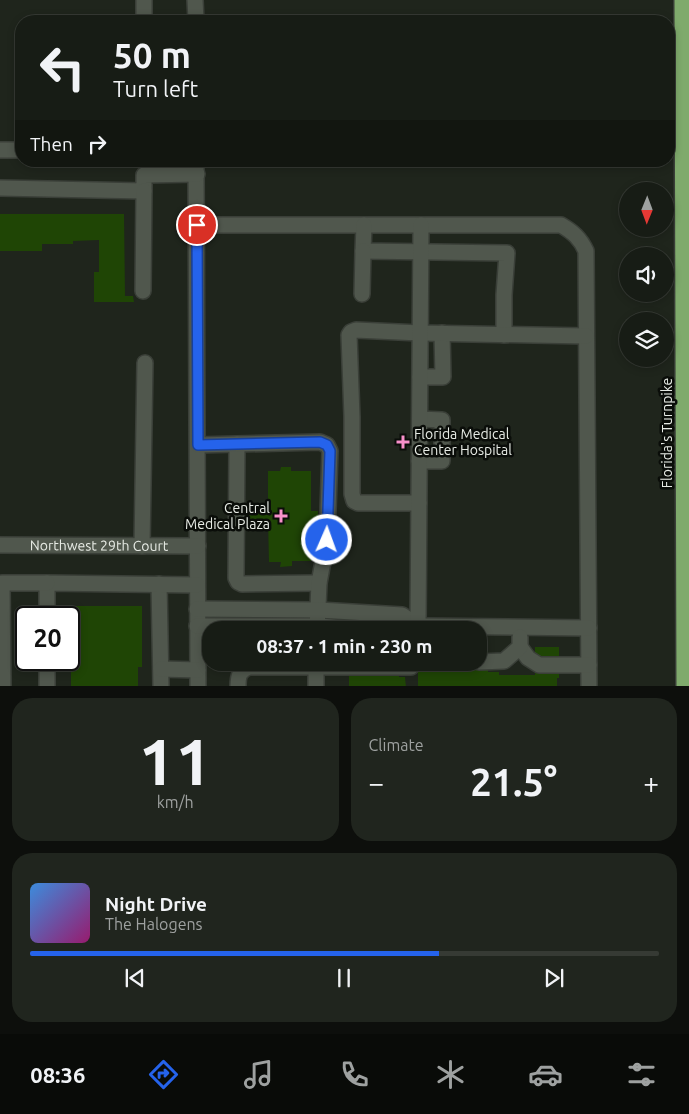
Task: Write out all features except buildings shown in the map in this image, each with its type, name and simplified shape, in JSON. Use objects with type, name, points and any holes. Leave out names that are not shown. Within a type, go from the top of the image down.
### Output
[{"type":"highway","name":"Florida's Turnpike","points":[[682,0],[684,686]]},
{"type":"street","points":[[144,0],[144,15]]},
{"type":"street","points":[[195,0],[196,15]]},
{"type":"street","points":[[0,150],[15,150]]},
{"type":"street","points":[[144,291],[144,168],[196,167],[198,686]]},
{"type":"street","points":[[0,188],[144,191]]},
{"type":"street","points":[[197,225],[562,225],[571,230],[580,239],[586,251],[589,686]]},
{"type":"street","points":[[362,294],[364,225]]},
{"type":"street","points":[[415,621],[419,503],[421,225]]},
{"type":"street","points":[[363,251],[507,253],[504,334]]},
{"type":"street","points":[[419,503],[358,503],[354,501],[352,494],[352,392],[348,335],[351,332],[356,330],[442,334],[586,336]]},
{"type":"street","points":[[420,377],[443,378],[442,334]]},
{"type":"street","points":[[142,546],[145,363]]},
{"type":"street","points":[[419,461],[442,461],[442,420],[420,419]]},
{"type":"street","points":[[198,445],[320,442],[327,445],[330,451],[327,540],[319,583],[318,621]]},
{"type":"street","points":[[237,444],[236,578],[238,582],[242,584],[319,583]]},
{"type":"street","name":"Northwest 29th Court","points":[[0,545],[198,546]]},
{"type":"street","points":[[3,686],[1,583],[197,584]]},
{"type":"street","points":[[47,606],[48,583]]},
{"type":"street","points":[[159,584],[161,686]]},
{"type":"street","points":[[197,609],[319,610],[402,615],[408,621]]},
{"type":"street","points":[[197,626],[202,626]]},
{"type":"street","points":[[521,626],[520,647],[528,658],[539,665],[589,665]]},
{"type":"street","points":[[487,627],[589,628]]},
{"type":"street","points":[[487,662],[504,661],[520,647]]},
{"type":"street","points":[[161,669],[198,670]]},
{"type":"street","points":[[47,671],[47,686]]},
{"type":"street","points":[[238,686],[238,676],[241,671]]},
{"type":"street","points":[[316,671],[316,686]]},
{"type":"place","name":"Florida Medical Center Hospital","points":[[403,442]]},
{"type":"place","name":"Central Medical Plaza","points":[[281,516]]},
{"type":"route","points":[[197,225],[198,445],[320,442],[327,445],[330,451],[327,540]]}]
